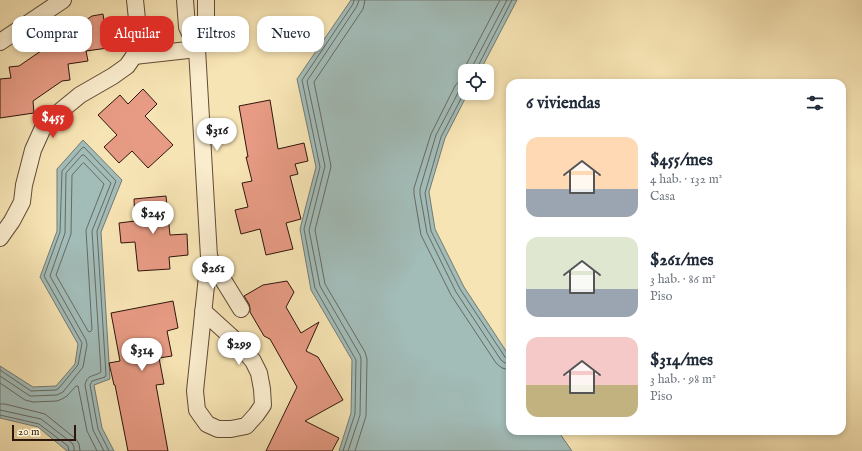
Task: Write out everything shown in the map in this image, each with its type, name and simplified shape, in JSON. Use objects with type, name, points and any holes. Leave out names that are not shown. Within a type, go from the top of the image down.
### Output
[{"type":"street","points":[[0,42],[63,0]]},
{"type":"street","points":[[0,238],[12,221],[22,202],[24,185],[33,150],[42,130],[58,113],[80,95],[127,66],[134,56],[138,37],[136,0]]},
{"type":"street","points":[[185,0],[186,16]]},
{"type":"street","points":[[206,0],[206,16]]},
{"type":"street","points":[[134,56],[182,51]]},
{"type":"street","points":[[197,52],[209,256],[203,311],[195,391],[198,410],[207,424],[218,429],[231,429],[246,426],[263,404],[259,373],[252,361],[237,342],[203,311]]},
{"type":"street","points":[[209,256],[241,309]]},
{"type":"water","points":[[351,0],[517,0],[484,64],[458,64],[458,100],[464,100],[445,138],[429,192],[435,229],[464,287],[506,351],[506,435],[561,435],[572,451],[339,451],[351,413],[352,360],[311,290],[300,229],[316,167],[297,79],[315,52],[324,52],[324,40]]},
{"type":"water","points":[[83,140],[122,180],[101,232],[110,379],[94,385],[102,428],[114,451],[67,451],[38,427],[0,418],[0,366],[33,387],[56,386],[75,364],[78,344],[40,277],[57,231],[57,169]]},
{"type":"building","points":[[103,14],[103,16],[100,16],[100,49],[92,50],[92,16]]},
{"type":"building","points":[[39,52],[86,52],[88,61],[68,64],[70,80],[62,81],[33,101],[34,113],[0,118],[0,79],[11,78],[9,67],[19,66]]},
{"type":"building","points":[[143,89],[157,104],[145,116],[173,145],[148,168],[132,151],[119,163],[104,147],[117,135],[98,115],[120,95],[128,104]]},
{"type":"building","points":[[270,100],[278,149],[304,143],[308,161],[295,164],[298,174],[290,176],[301,219],[286,223],[293,249],[266,255],[260,229],[241,234],[235,210],[248,207],[242,183],[252,181],[246,157],[248,157],[239,106]]},
{"type":"building","points":[[166,196],[170,235],[187,234],[188,255],[169,257],[170,269],[138,271],[135,242],[121,243],[119,223],[135,221],[134,199]]},
{"type":"building","points":[[287,281],[294,292],[286,307],[301,333],[319,322],[306,351],[318,357],[343,400],[305,421],[339,438],[332,451],[266,451],[297,387],[270,339],[264,336],[250,312],[249,304],[244,296],[263,285]]},
{"type":"building","points":[[173,301],[178,328],[167,331],[172,356],[159,358],[164,384],[156,385],[168,451],[128,451],[115,385],[109,363],[120,361],[111,313]]}]
